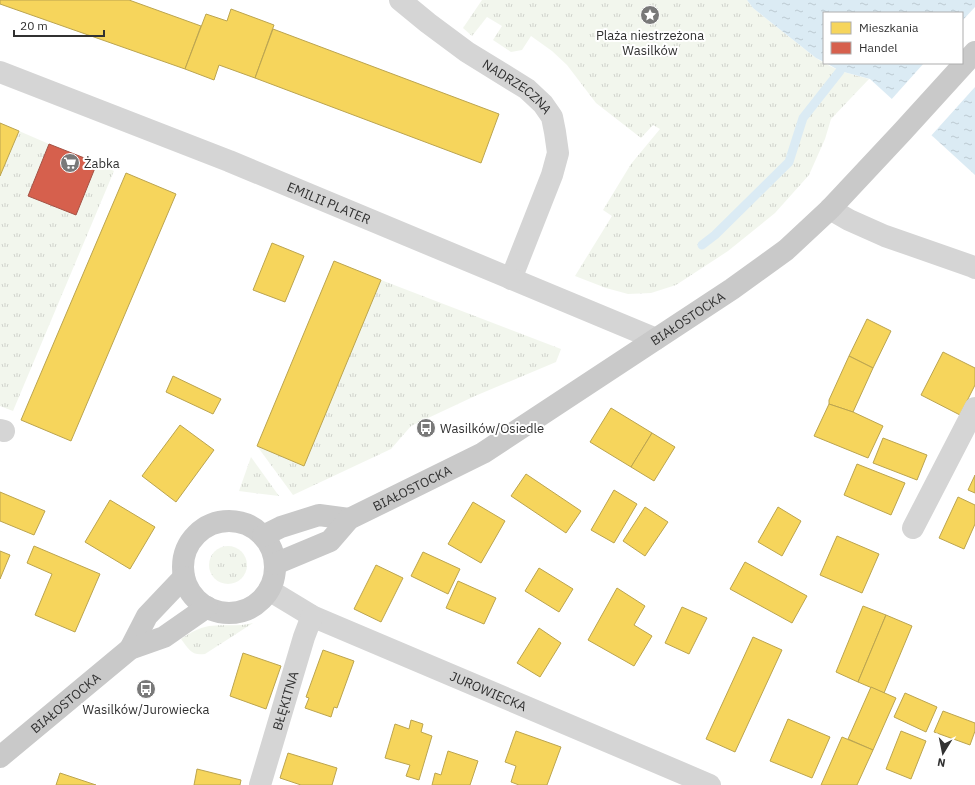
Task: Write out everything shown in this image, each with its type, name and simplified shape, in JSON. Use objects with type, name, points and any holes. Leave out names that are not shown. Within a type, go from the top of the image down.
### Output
[{"type":"main road","name":"BIAŁOSTOCKA","points":[[275,564],[330,541],[349,519],[483,453],[732,289],[786,250],[830,209],[975,52]]},
{"type":"main road","points":[[263,536],[281,527],[319,515],[349,519]]},
{"type":"main road","points":[[232,521],[249,525],[263,536],[271,548],[275,564],[274,577],[269,590],[258,603],[242,612],[224,613],[207,607],[192,595],[184,576],[184,560],[190,544],[201,531],[216,523],[232,521]]},
{"type":"main road","name":"BIAŁOSTOCKA","points":[[130,649],[147,616],[184,576]]},
{"type":"main road","name":"BIAŁOSTOCKA","points":[[0,757],[130,649],[164,637],[207,607]]},
{"type":"street","name":"NADRZECZNA","points":[[400,0],[467,52],[527,89],[543,104],[552,117],[556,132],[558,153],[552,175],[511,279]]},
{"type":"street","name":"EMILII PLATER","points":[[0,72],[229,161],[656,339]]},
{"type":"street","points":[[830,209],[849,220],[885,236],[975,268]]},
{"type":"street","points":[[913,528],[975,408]]},
{"type":"street","name":"JUROWIECKA","points":[[269,590],[312,616],[710,785]]},
{"type":"street","name":"BŁĘKITNA","points":[[260,785],[302,644],[312,616]]},
{"type":"green space","points":[[482,0],[747,0],[753,8],[823,62],[823,64],[840,71],[869,79],[831,119],[825,139],[809,175],[775,213],[728,251],[676,285],[651,293],[628,294],[606,288],[575,276],[612,216],[603,210],[631,164],[660,129],[653,125],[641,138],[596,103],[567,65],[552,51],[531,36],[522,50],[511,52],[493,40],[502,26],[487,17],[472,36],[463,28]]},
{"type":"green space","points":[[19,131],[49,144],[29,196],[76,215],[96,163],[114,171],[13,411],[0,406],[0,176]]},
{"type":"green space","points":[[381,280],[561,349],[556,362],[475,396],[411,426],[391,449],[293,495],[257,446],[304,466]]},
{"type":"green space","points":[[251,457],[279,496],[239,491]]},
{"type":"green space","points":[[224,546],[232,546],[242,551],[246,558],[246,572],[242,579],[232,584],[224,584],[214,579],[212,576],[209,569],[209,561],[214,551],[217,549]]},
{"type":"green space","points":[[253,623],[205,654],[193,653],[181,639],[194,631],[205,627]]},
{"type":"water","points":[[747,0],[975,0],[975,175],[870,79],[840,71],[828,64],[963,64],[963,12],[823,12],[823,62],[816,58],[753,8]]},
{"type":"pier","points":[[975,7],[975,87],[930,137],[890,101],[923,64],[963,64],[963,20]]},
{"type":"building: Mieszkania","points":[[0,0],[129,0],[201,26],[185,69],[0,4]]},
{"type":"building: Mieszkania","points":[[231,9],[274,25],[255,78],[219,65],[214,80],[185,69],[206,14],[227,21]]},
{"type":"building: Mieszkania","points":[[273,29],[499,114],[481,163],[255,78]]},
{"type":"building: Mieszkania","points":[[0,123],[19,131],[0,176]]},
{"type":"building: Mieszkania","points":[[126,173],[176,194],[71,441],[21,420]]},
{"type":"building: Mieszkania","points":[[272,243],[304,256],[285,302],[253,290]]},
{"type":"building: Mieszkania","points":[[334,261],[381,280],[304,466],[257,446]]},
{"type":"building: Mieszkania","points":[[867,319],[891,331],[873,368],[849,356]]},
{"type":"building: Mieszkania","points":[[943,352],[975,368],[975,385],[960,415],[921,395]]},
{"type":"building: Mieszkania","points":[[849,356],[873,368],[853,412],[829,404],[829,400]]},
{"type":"building: Mieszkania","points":[[173,376],[221,399],[213,414],[166,392]]},
{"type":"building: Mieszkania","points":[[829,404],[853,412],[883,426],[868,458],[814,436]]},
{"type":"building: Mieszkania","points":[[611,408],[652,433],[631,467],[590,442]]},
{"type":"building: Mieszkania","points":[[180,425],[214,450],[176,502],[142,476]]},
{"type":"building: Mieszkania","points":[[652,433],[675,447],[654,481],[631,467]]},
{"type":"building: Mieszkania","points":[[883,438],[927,455],[917,480],[873,463]]},
{"type":"building: Mieszkania","points":[[857,464],[905,483],[891,515],[844,495]]},
{"type":"building: Mieszkania","points":[[526,474],[581,511],[566,533],[511,496]]},
{"type":"building: Mieszkania","points":[[975,475],[975,493],[968,490]]},
{"type":"building: Mieszkania","points":[[614,490],[637,504],[614,543],[591,530]]},
{"type":"building: Mieszkania","points":[[0,492],[45,511],[34,535],[0,521]]},
{"type":"building: Mieszkania","points":[[958,497],[975,505],[975,524],[964,549],[939,538]]},
{"type":"building: Mieszkania","points":[[110,500],[155,527],[130,569],[85,542]]},
{"type":"building: Mieszkania","points":[[473,502],[505,521],[481,563],[448,544]]},
{"type":"building: Mieszkania","points":[[645,507],[668,522],[645,556],[623,541]]},
{"type":"building: Mieszkania","points":[[778,507],[801,521],[782,556],[758,542]]},
{"type":"building: Mieszkania","points":[[837,536],[879,554],[862,593],[820,575]]},
{"type":"building: Mieszkania","points":[[34,546],[100,574],[75,632],[35,615],[52,574],[27,563]]},
{"type":"building: Mieszkania","points":[[0,551],[10,555],[0,579]]},
{"type":"building: Mieszkania","points":[[423,552],[460,569],[448,594],[411,576]]},
{"type":"building: Mieszkania","points":[[745,562],[807,596],[792,623],[730,589]]},
{"type":"building: Mieszkania","points":[[376,565],[403,578],[381,622],[354,609]]},
{"type":"building: Mieszkania","points":[[539,568],[573,589],[559,612],[525,591]]},
{"type":"building: Mieszkania","points":[[458,581],[496,598],[484,624],[446,608]]},
{"type":"building: Mieszkania","points":[[617,588],[645,606],[634,625],[652,636],[634,666],[588,640]]},
{"type":"building: Mieszkania","points":[[863,606],[886,615],[858,682],[836,672]]},
{"type":"building: Mieszkania","points":[[682,607],[707,618],[689,654],[665,643]]},
{"type":"building: Mieszkania","points":[[886,615],[912,626],[884,693],[858,682]]},
{"type":"building: Mieszkania","points":[[539,628],[561,643],[540,677],[517,663]]},
{"type":"building: Mieszkania","points":[[753,637],[782,650],[735,752],[706,739]]},
{"type":"building: Mieszkania","points":[[323,650],[354,661],[337,708],[334,707],[331,717],[305,708],[309,698],[306,697]]},
{"type":"building: Mieszkania","points":[[243,653],[281,666],[266,709],[230,696]]},
{"type":"building: Mieszkania","points":[[871,687],[896,698],[873,750],[848,739]]},
{"type":"building: Mieszkania","points":[[905,693],[937,707],[926,732],[894,717]]},
{"type":"building: Mieszkania","points":[[943,711],[975,723],[975,731],[970,745],[934,732]]},
{"type":"building: Mieszkania","points":[[788,719],[830,737],[812,778],[770,761]]},
{"type":"building: Mieszkania","points":[[411,720],[423,724],[421,732],[432,736],[419,780],[406,776],[410,765],[385,758],[395,724],[409,729]]},
{"type":"building: Mieszkania","points":[[516,731],[561,747],[547,785],[519,785],[511,782],[516,766],[505,762]]},
{"type":"building: Mieszkania","points":[[901,731],[926,741],[911,779],[886,769]]},
{"type":"building: Mieszkania","points":[[842,737],[873,750],[857,785],[821,785]]},
{"type":"building: Mieszkania","points":[[448,751],[478,761],[470,785],[432,785],[435,773],[441,775]]},
{"type":"building: Mieszkania","points":[[288,753],[337,768],[332,785],[301,785],[280,778]]},
{"type":"building: Mieszkania","points":[[197,769],[241,780],[240,785],[194,785]]},
{"type":"building: Mieszkania","points":[[60,773],[96,785],[56,785]]},
{"type":"building: Handel","points":[[49,144],[97,163],[76,215],[28,196]]},
{"type":"waterway","points":[[702,245],[715,235],[789,162],[803,118],[840,71]]},
{"type":"place","name":"Plaża niestrzeżona Wasilków","points":[[650,15]]},
{"type":"place","name":"Żabka","points":[[70,163]]},
{"type":"place","name":"Wasilków/Osiedle","points":[[426,428]]},
{"type":"place","name":"Wasilków/Jurowiecka","points":[[146,689]]}]
